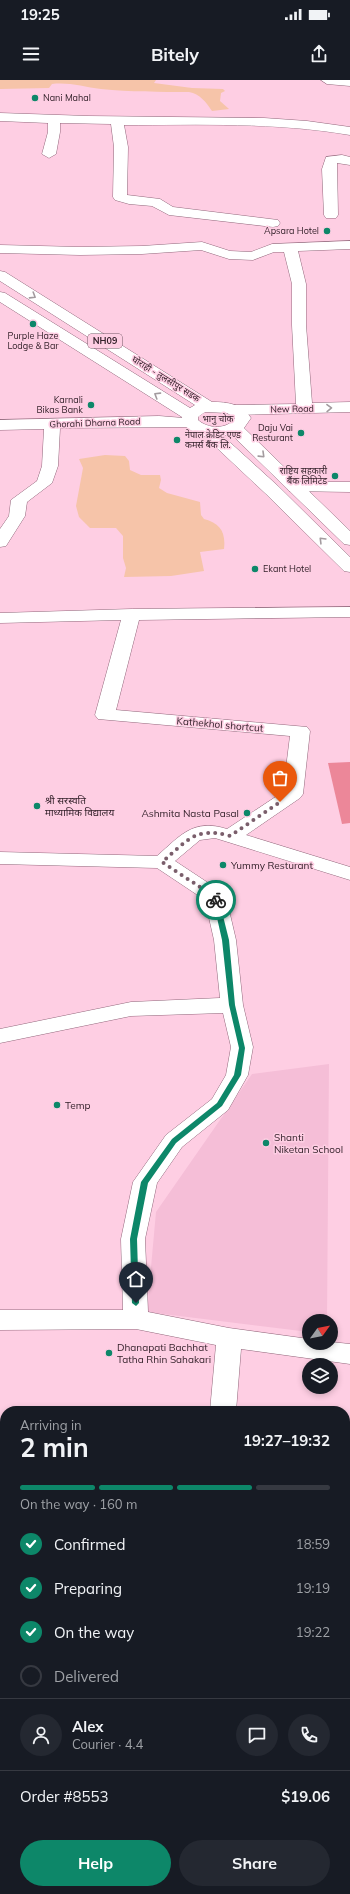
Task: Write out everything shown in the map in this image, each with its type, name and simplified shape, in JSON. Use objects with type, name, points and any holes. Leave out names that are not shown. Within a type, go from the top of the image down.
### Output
[{"type":"street","points":[[327,80],[350,82]]},
{"type":"street","points":[[0,118],[117,121],[247,120],[317,125],[350,131]]},
{"type":"street","points":[[49,154],[54,132],[54,120]]},
{"type":"street","points":[[117,121],[121,147],[120,197],[129,200],[155,202],[169,211],[273,224]]},
{"type":"street","points":[[330,215],[329,169],[332,160],[342,159],[350,161]]},
{"type":"street","points":[[0,250],[80,252],[202,246],[229,255],[253,256],[263,253],[268,249],[294,246],[350,245]]},
{"type":"street","points":[[294,246],[291,250],[299,284],[299,325],[304,408]]},
{"type":"street","name":"घोराही - तुलसीपुर सडक","points":[[0,276],[209,407]]},
{"type":"street","name":"घोराही - तुलसीपुर सडक","points":[[0,296],[190,418]]},
{"type":"street","name":"NH09","points":[[236,420],[222,407],[201,408],[190,418],[194,426],[208,431],[272,490],[350,567]]},
{"type":"street","name":"New Road","points":[[236,420],[304,408],[350,407]]},
{"type":"street","name":"Ghorahi Dharna Road","points":[[0,425],[190,418]]},
{"type":"street","points":[[208,431],[226,430],[236,420],[295,487],[350,540]]},
{"type":"street","name":"New Road","points":[[236,420],[350,421]]},
{"type":"street","points":[[0,542],[16,516],[19,500],[44,483],[50,466],[52,424]]},
{"type":"street","points":[[295,487],[350,487]]},
{"type":"street","points":[[0,618],[132,614],[350,612]]},
{"type":"street","name":"Kathekhol shortcut","points":[[132,614],[105,714],[300,731],[293,794],[230,836]]},
{"type":"street","points":[[162,862],[194,834],[216,832],[350,874]]},
{"type":"street","points":[[0,858],[162,862],[215,897],[225,940],[232,1005],[242,1048],[237,1075],[220,1104],[174,1141],[145,1182],[133,1239],[136,1319]]},
{"type":"street","points":[[0,1036],[131,1009],[232,1005]]},
{"type":"street","points":[[0,1320],[136,1319],[229,1338],[350,1354]]},
{"type":"street","points":[[223,1406],[229,1338]]},
{"type":"shaded area","points":[[0,80],[156,80],[154,83],[192,88],[223,89],[225,91],[221,93],[220,101],[229,109],[212,111],[200,97],[189,92],[123,91],[70,84],[52,84],[49,88],[0,89]]},
{"type":"shaded area","points":[[105,455],[125,456],[129,461],[130,470],[141,475],[160,475],[161,480],[159,488],[167,493],[200,502],[201,515],[204,519],[214,523],[221,529],[224,538],[224,549],[200,552],[204,571],[171,576],[124,577],[126,568],[123,558],[123,536],[116,528],[90,528],[79,517],[76,506],[83,468],[79,459]]},
{"type":"shaded area","name":"Shanti Niketan School","points":[[329,1064],[327,1314],[302,1314],[302,1331],[147,1312],[156,1212],[252,1074]]},
{"type":"building","points":[[350,762],[350,823],[342,824],[328,763]]},
{"type":"way so far","points":[[216,900],[215,897],[162,862],[194,834],[216,832],[230,836],[280,802]]},
{"type":"place","name":"Nani Mahal","points":[[35,98]]},
{"type":"place","name":"Apsara Hotel","points":[[327,231]]},
{"type":"place","name":"Purple Haze Lodge & Bar","points":[[33,324]]},
{"type":"place","name":"Karnali Bikas Bank","points":[[91,405]]},
{"type":"place","name":"Daju Vai Resturant","points":[[301,433]]},
{"type":"place","name":"नेपाल क्रेडिट एण्ड कमर्स बैंक लि.","points":[[177,440]]},
{"type":"place","name":"राष्ट्रिय सहकारी बैंक लिमिटेड","points":[[335,476]]},
{"type":"place","name":"Ekant Hotel","points":[[255,569]]},
{"type":"place","name":"श्री सरस्वति माध्यामिक विद्यालय","points":[[37,806]]},
{"type":"place","name":"Ashmita Nasta Pasal","points":[[247,813]]},
{"type":"place","name":"Yummy Resturant","points":[[223,865]]},
{"type":"place","name":"Temp","points":[[57,1105]]},
{"type":"place","name":"Shanti Niketan School","points":[[266,1143]]},
{"type":"place","name":"Dhanapati Bachhat Tatha Rhin Sahakari","points":[[109,1353]]},
{"type":"district","name":"भानु चोक","points":[[218,419]]},
{"type":"route","points":[[136,1303],[133,1239],[145,1182],[174,1141],[220,1104],[237,1075],[242,1048],[232,1005],[225,940],[216,900]]}]
